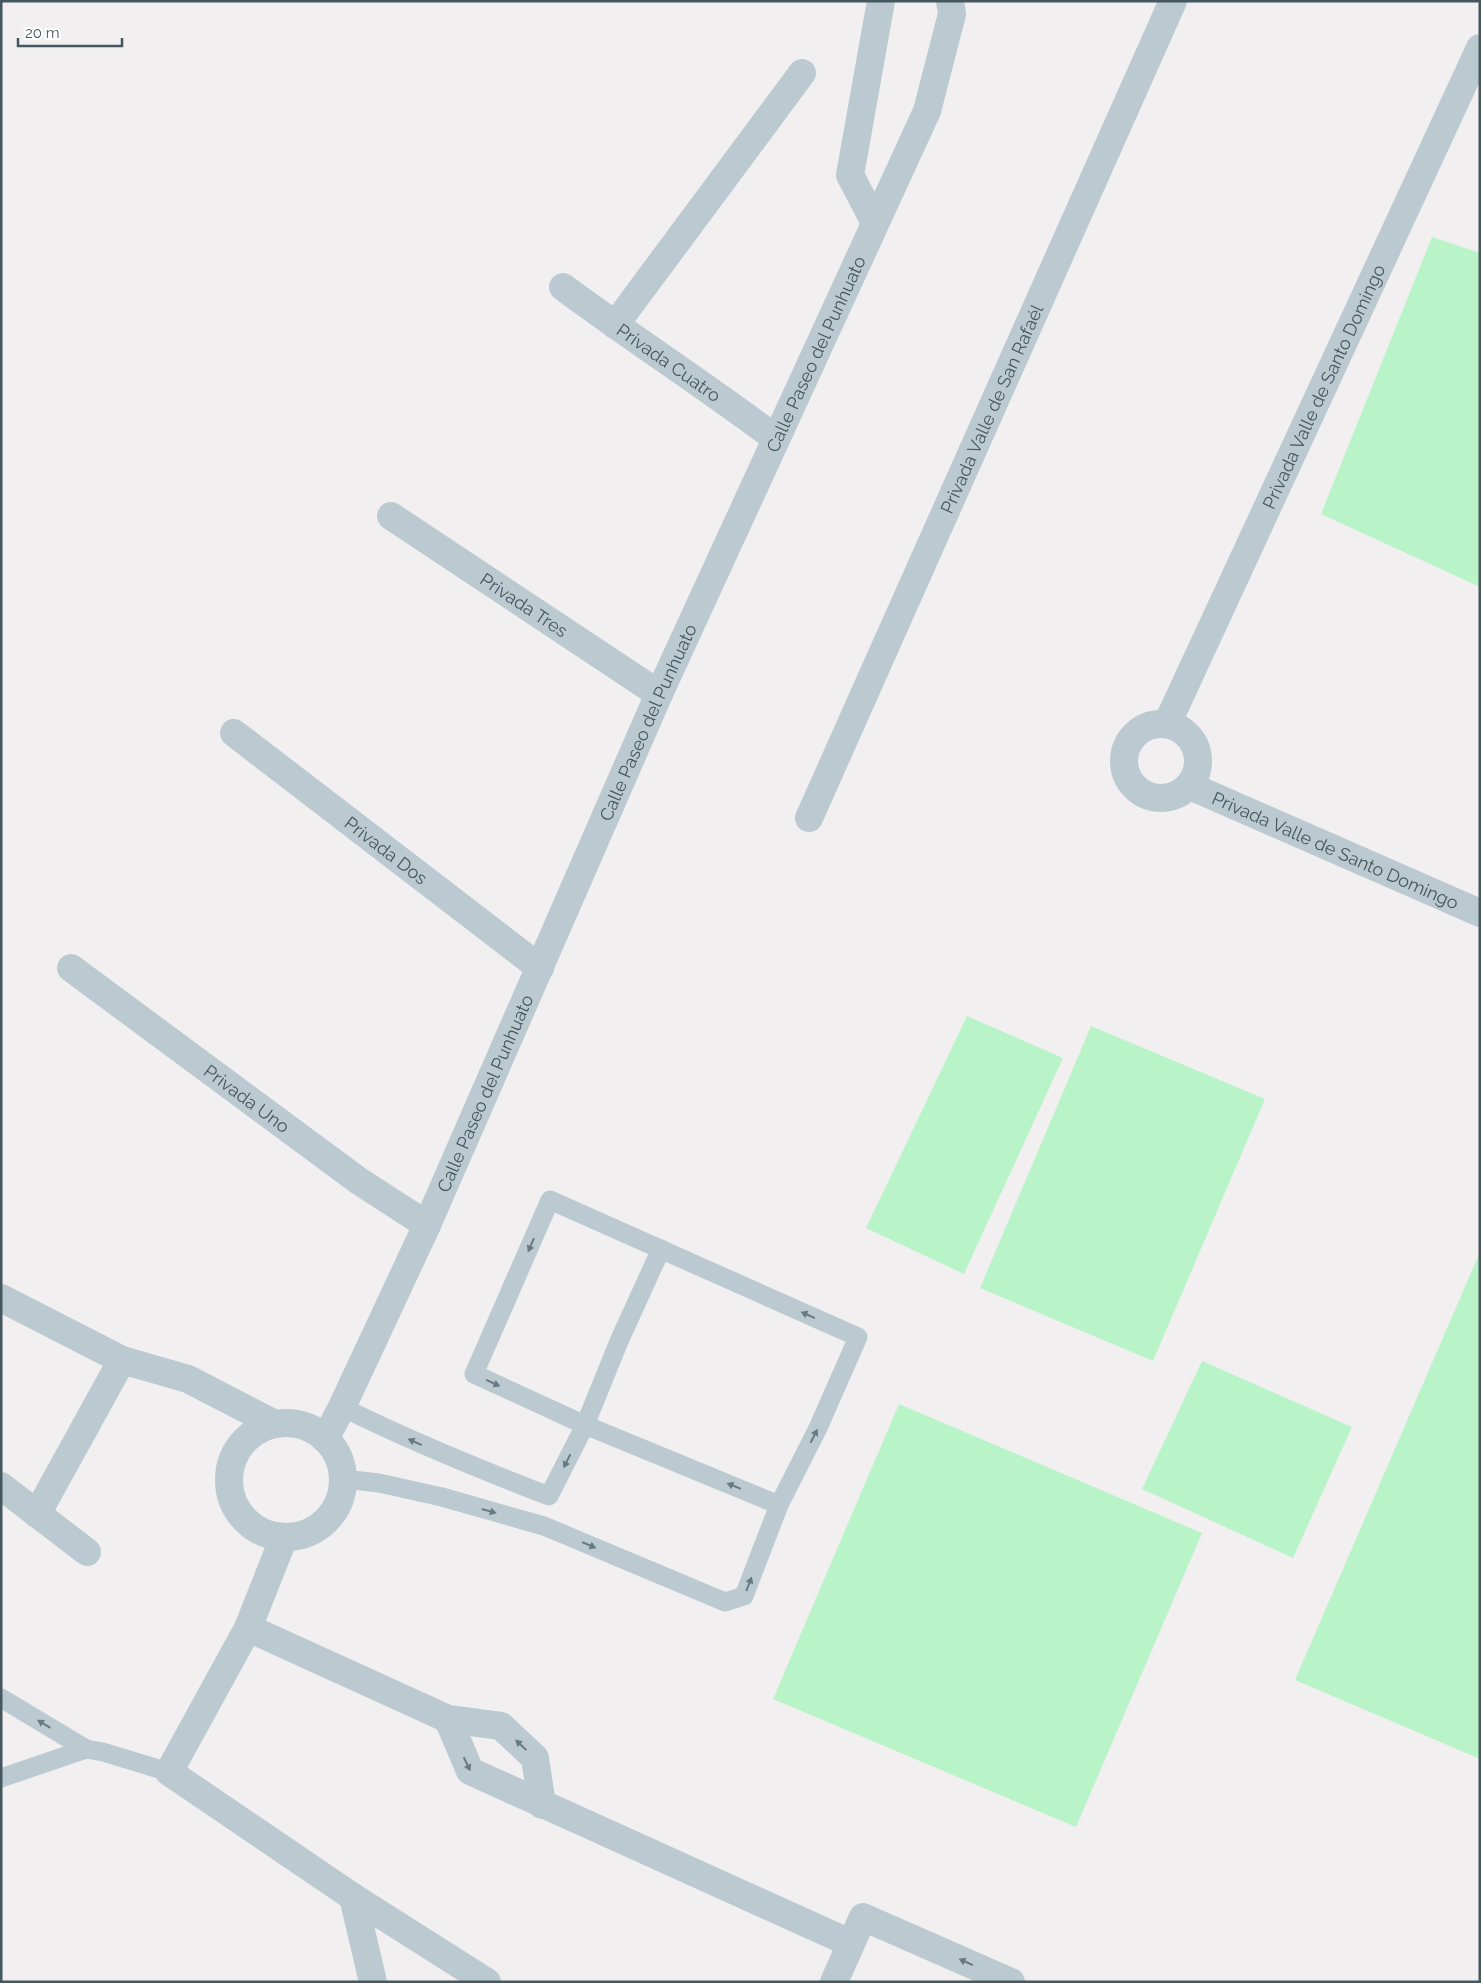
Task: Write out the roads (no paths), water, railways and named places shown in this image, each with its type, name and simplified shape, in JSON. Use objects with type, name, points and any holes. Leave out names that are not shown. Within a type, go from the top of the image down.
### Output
[{"type":"street","points":[[875,223],[850,175],[881,1]]},
{"type":"street","name":"Calle Paseo del Punhuato","points":[[324,1438],[342,1406],[427,1224],[659,694],[775,438],[927,111],[952,14],[950,1]]},
{"type":"street","name":"Privada Valle de San Rafaél","points":[[809,818],[1173,1]]},
{"type":"street","name":"Privada Valle de Santo Domingo","points":[[1167,724],[1480,48]]},
{"type":"street","points":[[614,325],[802,73]]},
{"type":"street","name":"Privada Cuatro","points":[[563,287],[614,325],[719,396],[775,438]]},
{"type":"street","name":"Privada Tres","points":[[391,516],[659,694]]},
{"type":"street","name":"Privada Valle de Santo Domingo","points":[[1154,724],[1167,724],[1182,729],[1193,741],[1199,756],[1198,772],[1190,786],[1180,794],[1168,798],[1154,798],[1138,790],[1126,774],[1124,762],[1126,748],[1132,737],[1142,729],[1154,724]]},
{"type":"street","name":"Privada Dos","points":[[234,733],[540,968]]},
{"type":"street","name":"Privada Valle de Santo Domingo","points":[[1190,786],[1480,913]]},
{"type":"street","name":"Privada Uno","points":[[71,968],[359,1182],[427,1224]]},
{"type":"street","points":[[1,1298],[122,1360],[188,1379],[275,1424]]},
{"type":"street","points":[[37,1514],[122,1360]]},
{"type":"street","points":[[295,1423],[314,1430],[324,1438],[341,1464],[344,1479],[341,1498],[326,1520],[304,1535],[284,1537],[268,1534],[250,1525],[237,1510],[229,1492],[229,1472],[233,1457],[244,1440],[260,1429],[275,1424],[295,1423]]},
{"type":"street","points":[[1,1486],[87,1552]]},
{"type":"street","points":[[284,1537],[248,1628],[169,1772],[353,1896],[486,1982]]},
{"type":"street","points":[[248,1628],[448,1719],[500,1726],[535,1758],[542,1805]]},
{"type":"street","points":[[448,1719],[470,1771],[850,1942]]},
{"type":"street","points":[[353,1896],[373,1982]]},
{"type":"street","points":[[834,1982],[850,1942],[863,1917],[1011,1982]]},
{"type":"lane","points":[[344,1479],[379,1483],[442,1497],[544,1526],[725,1602],[744,1596],[780,1505],[818,1428],[858,1337],[550,1200],[474,1374],[585,1425],[780,1505]]},
{"type":"lane","points":[[342,1406],[460,1462],[549,1496],[585,1425],[620,1340],[662,1249]]},
{"type":"lane","points":[[1,1698],[86,1749],[103,1752],[169,1772]]},
{"type":"lane","points":[[1,1778],[86,1749]]}]
